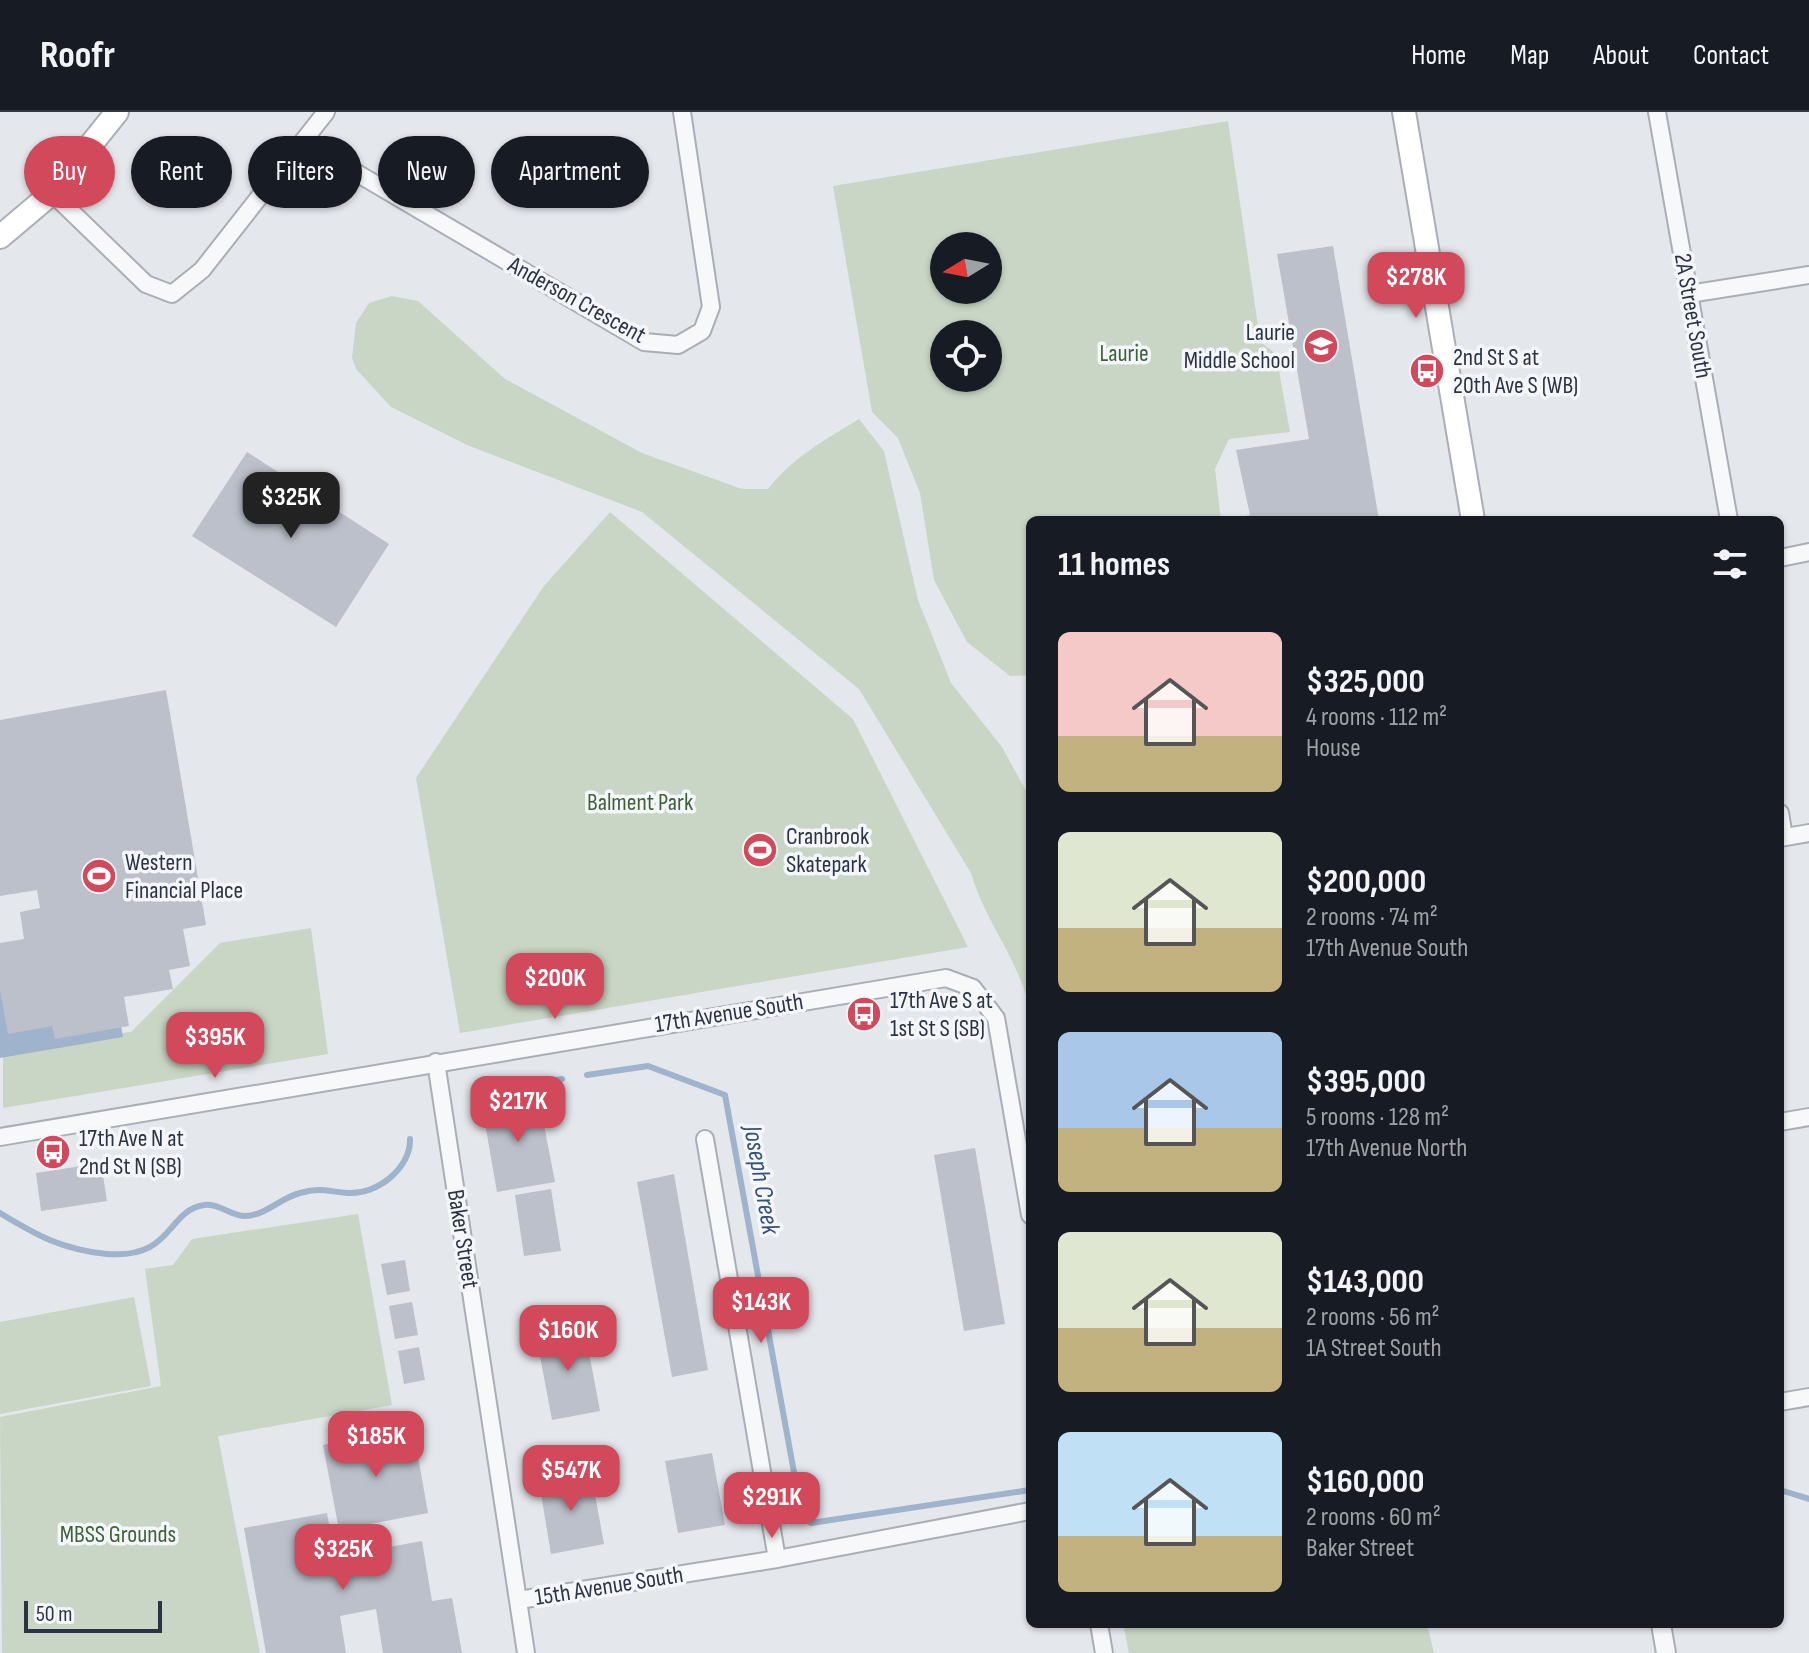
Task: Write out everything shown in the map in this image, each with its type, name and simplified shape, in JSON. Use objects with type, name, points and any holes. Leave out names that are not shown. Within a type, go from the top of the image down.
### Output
[{"type":"main road","points":[[96,136],[117,112]]},
{"type":"main road","points":[[1404,112],[1472,516]]},
{"type":"main road","points":[[0,237],[34,208]]},
{"type":"street","points":[[308,136],[326,112]]},
{"type":"street","name":"Anderson Crescent","points":[[362,176],[644,342],[678,345],[702,331],[711,307],[682,112]]},
{"type":"street","name":"2A Street South","points":[[1657,112],[1728,516]]},
{"type":"street","points":[[67,208],[146,284],[172,294],[202,270],[251,208]]},
{"type":"street","points":[[1689,294],[1809,275]]},
{"type":"street","points":[[1784,557],[1809,552]]},
{"type":"street","points":[[1784,838],[1809,833]]},
{"type":"street","name":"17th Avenue South","points":[[0,1137],[946,978],[973,988],[996,1018],[1026,1192]]},
{"type":"street","name":"Baker Street","points":[[436,1062],[526,1653]]},
{"type":"street","points":[[1784,1121],[1809,1117]]},
{"type":"street","points":[[705,1139],[777,1559]]},
{"type":"street","points":[[1784,1401],[1809,1397]]},
{"type":"street","name":"15th Avenue South","points":[[519,1600],[777,1559],[1026,1512]]},
{"type":"street","points":[[1100,1628],[1104,1653]]},
{"type":"street","points":[[1662,1628],[1666,1653]]},
{"type":"green space","name":"Laurie","points":[[1228,121],[1258,326],[1262,343],[1276,354],[1290,432],[1229,439],[1215,469],[1221,516],[1026,516],[1026,675],[1010,676],[967,642],[934,580],[920,493],[898,438],[872,412],[833,186]]},
{"type":"green space","points":[[392,296],[418,301],[505,379],[642,453],[742,489],[768,489],[799,458],[859,419],[884,451],[918,600],[951,683],[1002,747],[1026,791],[1026,995],[984,908],[971,873],[859,689],[642,512],[467,445],[391,407],[356,369],[352,358],[356,323],[369,303]]},
{"type":"green space","name":"Balment Park","points":[[610,512],[853,719],[968,947],[460,1033],[416,778],[544,586]]},
{"type":"green space","points":[[311,928],[328,1054],[3,1108],[3,1048],[131,1032],[220,943]]},
{"type":"green space","name":"MBSS Grounds","points":[[358,1214],[392,1405],[218,1436],[260,1653],[2,1653],[0,1417],[161,1386],[145,1269],[173,1265],[192,1239]]},
{"type":"green space","points":[[134,1297],[151,1386],[0,1414],[0,1322]]},
{"type":"green space","points":[[1124,1628],[1428,1628],[1434,1653],[1129,1653]]},
{"type":"water","points":[[108,955],[123,1037],[0,1058],[0,974]]},
{"type":"building","name":"Laurie Middle School","points":[[1333,246],[1378,516],[1246,516],[1250,515],[1236,450],[1309,439],[1277,254]]},
{"type":"building","points":[[247,452],[389,544],[336,627],[192,536]]},
{"type":"building","name":"Western Financial Place","points":[[166,690],[206,925],[183,929],[190,966],[169,970],[173,989],[124,997],[129,1026],[55,1039],[52,1026],[8,1034],[0,990],[0,943],[24,939],[20,912],[40,908],[37,890],[0,896],[0,720]]},
{"type":"building","points":[[538,1094],[555,1182],[497,1192],[482,1106]]},
{"type":"building","points":[[975,1148],[1005,1324],[964,1331],[934,1155]]},
{"type":"building","points":[[101,1163],[107,1201],[41,1211],[36,1173]]},
{"type":"building","points":[[674,1174],[708,1370],[672,1377],[637,1182]]},
{"type":"building","points":[[551,1189],[561,1251],[524,1256],[515,1195]]},
{"type":"building","points":[[405,1260],[410,1291],[387,1295],[381,1264]]},
{"type":"building","points":[[412,1302],[418,1335],[395,1339],[389,1306]]},
{"type":"building","points":[[584,1326],[600,1411],[552,1420],[536,1335]]},
{"type":"building","points":[[419,1347],[425,1380],[404,1384],[398,1351]]},
{"type":"building","points":[[413,1428],[428,1513],[339,1530],[323,1445]]},
{"type":"building","points":[[712,1453],[725,1525],[678,1533],[665,1461]]},
{"type":"building","points":[[591,1473],[604,1544],[551,1554],[539,1482]]},
{"type":"building","points":[[327,1513],[335,1557],[422,1541],[432,1601],[452,1598],[462,1653],[383,1653],[376,1609],[340,1616],[346,1653],[266,1653],[244,1528]]},
{"type":"waterway","name":"Joseph Creek","points":[[587,1075],[648,1066],[725,1095],[802,1516],[811,1523],[1026,1491]]},
{"type":"waterway","name":"Joseph Creek","points":[[475,1091],[562,1079]]},
{"type":"waterway","name":"Joseph Creek","points":[[0,1213],[38,1235],[63,1245],[91,1252],[129,1254],[157,1242],[182,1216],[204,1205],[245,1216],[260,1213],[293,1195],[308,1191],[348,1193],[370,1189],[390,1178],[398,1169],[405,1160],[410,1139]]},
{"type":"waterway","name":"Joseph Creek","points":[[1784,1491],[1809,1499]]},
{"type":"place","name":"Laurie Middle School","points":[[1321,346]]},
{"type":"place","name":"2nd St S at 20th Ave S (WB)","points":[[1427,371]]},
{"type":"place","name":"Cranbrook Skatepark","points":[[760,850]]},
{"type":"place","name":"Western Financial Place","points":[[99,876]]},
{"type":"place","name":"17th Ave S at 1st St S (SB)","points":[[864,1014]]},
{"type":"place","name":"17th Ave N at 2nd St N (SB)","points":[[53,1152]]}]
